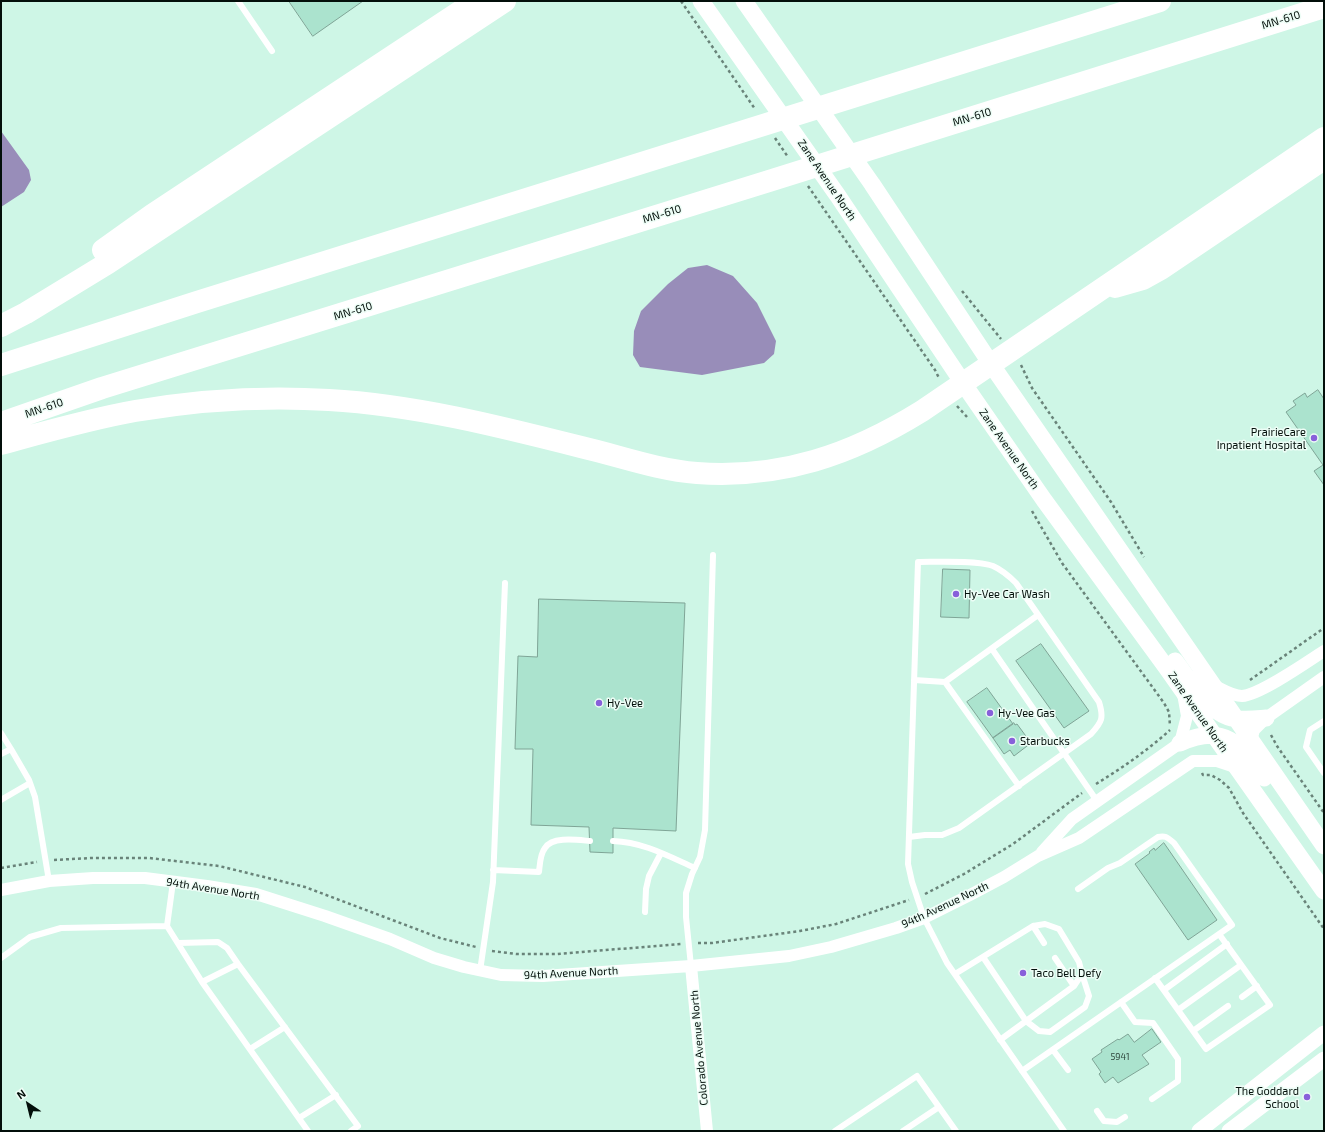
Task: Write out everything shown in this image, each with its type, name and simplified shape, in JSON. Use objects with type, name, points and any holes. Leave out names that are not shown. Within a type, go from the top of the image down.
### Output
[{"type":"highway","points":[[26,313],[55,287],[136,226],[476,1]]},
{"type":"highway","points":[[1,326],[26,313],[108,263],[505,1]]},
{"type":"highway","points":[[1,365],[212,297],[1160,1]]},
{"type":"highway","name":"MN-610","points":[[1,423],[109,386],[1324,7]]},
{"type":"highway","points":[[1,444],[94,420],[163,407],[251,399],[329,400],[396,407],[458,417],[676,471],[727,474],[798,466],[866,443],[906,422],[1098,290],[1324,138]]},
{"type":"highway","points":[[1098,290],[1131,282],[1161,269],[1324,159]]},
{"type":"main road","name":"Zane Avenue North","points":[[701,1],[838,196],[963,383],[1047,504],[1214,734],[1324,891]]},
{"type":"main road","points":[[744,1],[872,184],[991,364],[1324,847]]},
{"type":"main road","points":[[1047,504],[1128,597],[1201,695],[1216,710],[1236,719],[1266,718]]},
{"type":"main road","points":[[1177,740],[1214,734],[1226,738],[1238,746],[1257,768],[1288,813],[1324,847]]},
{"type":"street","points":[[1213,685],[1234,695],[1243,696],[1268,686],[1324,651]]},
{"type":"street","points":[[1251,740],[1254,730],[1266,718],[1324,677]]},
{"type":"street","points":[[1177,740],[1187,716],[1182,691]]},
{"type":"street","name":"94th Avenue North","points":[[1038,856],[1072,819],[1177,740]]},
{"type":"street","name":"94th Avenue North","points":[[1,890],[49,881],[93,878],[145,878],[256,894],[390,939],[434,958],[480,971],[501,974],[543,976],[691,966],[788,956],[831,947],[896,928],[924,918],[1004,877],[1038,856],[1079,838],[1193,762],[1217,761],[1238,768]]},
{"type":"street","name":"Colorado Avenue North","points":[[691,966],[707,1131]]},
{"type":"street","points":[[1199,1131],[1324,1033]]},
{"type":"street","points":[[1229,1131],[1324,1060]]},
{"type":"lane","points":[[238,1],[272,51]]},
{"type":"lane","points":[[691,966],[686,917],[686,893],[700,857],[705,830],[713,555]]},
{"type":"lane","points":[[909,837],[942,835],[960,828],[1091,734],[1101,723],[1103,713],[1099,702],[1038,614],[1016,583],[1005,573],[992,566],[978,563],[918,562],[908,864],[912,882],[924,918],[947,963],[1064,1131]]},
{"type":"lane","points":[[480,971],[482,949],[493,882],[505,583]]},
{"type":"lane","points":[[914,680],[945,682],[1038,614]]},
{"type":"lane","points":[[992,649],[1097,801]]},
{"type":"lane","points":[[945,682],[1019,786]]},
{"type":"lane","points":[[1324,721],[1310,730],[1306,747],[1324,772]]},
{"type":"lane","points":[[1,733],[30,783],[35,797],[49,881]]},
{"type":"lane","points":[[1,754],[11,749]]},
{"type":"lane","points":[[1,800],[30,783]]},
{"type":"lane","points":[[1022,1071],[1232,925],[1174,843],[1168,837],[1164,836],[1158,836],[1120,863],[1108,868],[1078,889]]},
{"type":"lane","points":[[493,870],[539,872],[542,853],[545,847],[552,842],[562,840],[590,841]]},
{"type":"lane","points":[[613,841],[634,844],[661,853],[695,868]]},
{"type":"lane","points":[[645,912],[646,888],[649,876],[661,853]]},
{"type":"lane","points":[[173,882],[167,926],[202,982],[308,1131]]},
{"type":"lane","points":[[955,974],[1032,926],[1045,924],[1059,930],[1080,962],[1082,974],[1090,996],[1085,1007],[1050,1032],[1039,1031],[1026,1021],[983,957]]},
{"type":"lane","points":[[1,958],[30,937],[61,928],[167,926]]},
{"type":"lane","points":[[1032,926],[1044,943]]},
{"type":"lane","points":[[1155,978],[1206,1049],[1270,1005],[1219,934]]},
{"type":"lane","points":[[178,943],[218,942],[227,948],[358,1126],[351,1131]]},
{"type":"lane","points":[[1164,990],[1227,944]]},
{"type":"lane","points":[[1055,958],[1074,986]]},
{"type":"lane","points":[[202,982],[238,964]]},
{"type":"lane","points":[[1178,1010],[1241,965]]},
{"type":"lane","points":[[1000,1040],[1074,986],[1082,974]]},
{"type":"lane","points":[[1242,997],[1257,986]]},
{"type":"lane","points":[[1121,1002],[1135,1022],[1153,1023],[1178,1059],[1178,1081],[1152,1099]]},
{"type":"lane","points":[[1193,1031],[1228,1006]]},
{"type":"lane","points":[[250,1049],[285,1027]]},
{"type":"lane","points":[[1053,1050],[1068,1070]]},
{"type":"lane","points":[[836,1131],[917,1076],[956,1131]]},
{"type":"lane","points":[[299,1118],[336,1096]]},
{"type":"lane","points":[[903,1131],[939,1107]]},
{"type":"lane","points":[[1097,1112],[1104,1121],[1117,1122],[1125,1117]]},
{"type":"path","points":[[681,1],[758,113]]},
{"type":"path","points":[[771,132],[788,158]]},
{"type":"path","points":[[806,183],[935,370],[942,383]]},
{"type":"path","points":[[959,288],[1022,367],[1032,388],[1111,502],[1146,560]]},
{"type":"path","points":[[959,409],[969,419]]},
{"type":"path","points":[[1,868],[46,861],[91,858],[150,858],[219,866],[306,887],[440,938],[482,949],[516,954],[557,954],[712,943],[800,931],[836,924],[917,897],[964,874],[1013,844],[1089,788],[1159,740],[1170,730],[1171,723],[1169,712],[1164,703],[1062,563],[1030,507]]},
{"type":"path","points":[[1246,682],[1324,628]]},
{"type":"path","points":[[1170,730],[1177,740]]},
{"type":"path","points":[[1271,734],[1277,746],[1324,813]]},
{"type":"path","points":[[1200,772],[1203,776],[1211,775],[1220,780],[1229,788],[1243,813],[1324,930]]},
{"type":"shaded area","points":[[1,131],[29,170],[31,180],[24,192],[1,207]]},
{"type":"shaded area","points":[[707,265],[733,276],[757,303],[776,341],[774,354],[764,363],[702,375],[640,367],[633,355],[634,331],[641,311],[668,284],[688,268]]},
{"type":"building","points":[[289,1],[363,1],[313,36]]},
{"type":"building","name":"PrairieCare Inpatient Hospital","points":[[1318,390],[1324,399],[1324,485],[1314,471],[1323,465],[1286,412],[1296,405],[1293,401],[1305,393],[1307,397]]},
{"type":"building","name":"Hy-Vee Car Wash","points":[[943,569],[970,570],[969,618],[941,617]]},
{"type":"building","name":"Hy-Vee","points":[[539,599],[685,603],[676,831],[613,828],[613,853],[590,852],[589,827],[531,825],[533,749],[515,749],[518,656],[537,657]]},
{"type":"building","name":"Hy-Vee Gas","points":[[1041,644],[1089,711],[1064,728],[1016,661]]},
{"type":"building","name":"Hy-Vee Gas","points":[[987,688],[1013,724],[993,738],[967,702]]},
{"type":"building","name":"Starbucks","points":[[1014,723],[1015,725],[1017,724],[1031,743],[1014,756],[1010,750],[1004,754],[993,738]]},
{"type":"building","points":[[1164,843],[1217,920],[1188,940],[1135,864],[1150,853],[1149,852],[1154,848],[1155,850]]},
{"type":"building","points":[[1152,1029],[1161,1042],[1142,1055],[1149,1064],[1118,1083],[1113,1077],[1105,1083],[1099,1074],[1101,1072],[1092,1059],[1102,1052],[1101,1050],[1128,1034],[1134,1042]]},
{"type":"place","name":"PrairieCare Inpatient Hospital","points":[[1314,438]]},
{"type":"place","name":"Hy-Vee Car Wash","points":[[956,594]]},
{"type":"place","name":"Hy-Vee","points":[[599,703]]},
{"type":"place","name":"Hy-Vee Gas","points":[[990,713]]},
{"type":"place","name":"Starbucks","points":[[1012,741]]},
{"type":"place","name":"Taco Bell Defy","points":[[1023,973]]},
{"type":"place","name":"The Goddard School","points":[[1307,1097]]}]
